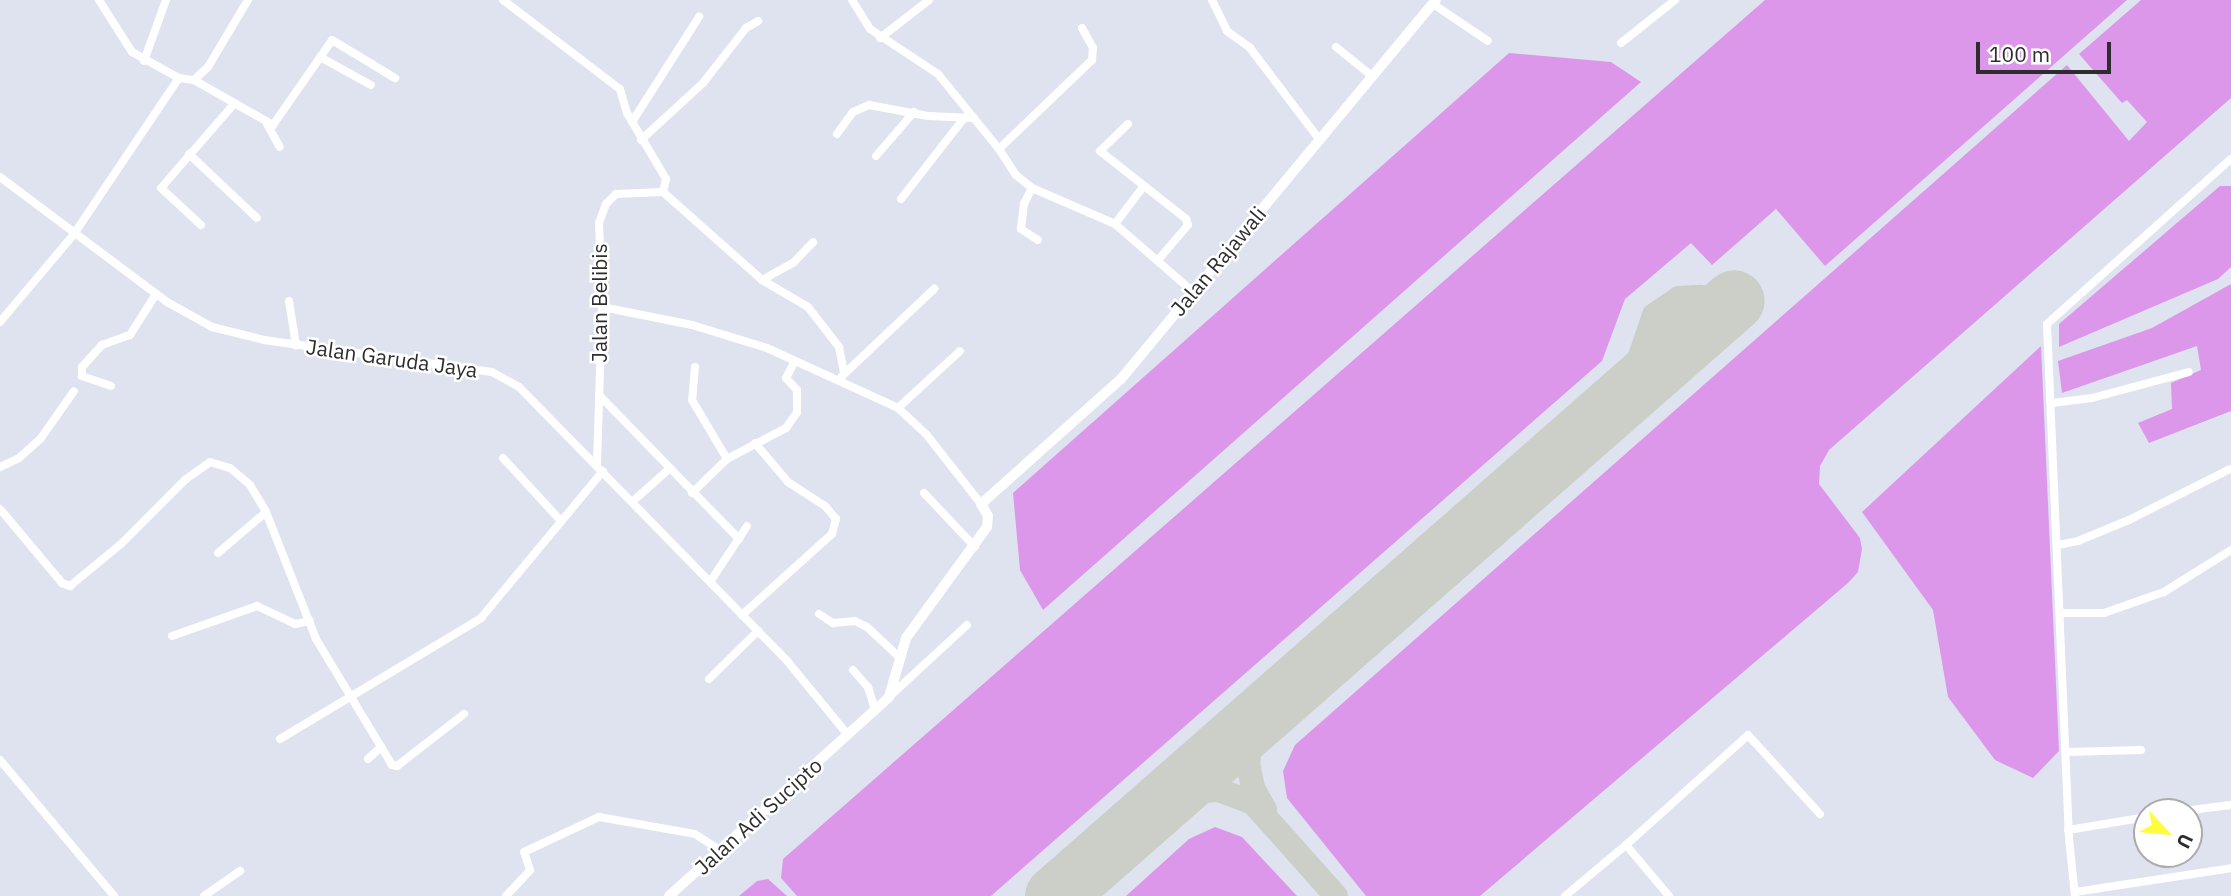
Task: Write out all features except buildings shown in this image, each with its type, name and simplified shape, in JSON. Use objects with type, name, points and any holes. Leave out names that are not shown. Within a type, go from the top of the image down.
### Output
[{"type":"street","points":[[99,0],[132,52],[179,78],[194,80],[267,124],[281,147]]},
{"type":"street","points":[[144,61],[166,0]]},
{"type":"street","points":[[194,80],[208,67],[248,0]]},
{"type":"street","points":[[503,0],[620,89],[641,140],[666,179],[663,192],[762,280],[808,307],[839,347],[842,377]]},
{"type":"street","points":[[880,38],[929,0]]},
{"type":"street","points":[[1212,0],[1227,31],[1250,48],[1319,139]]},
{"type":"street","points":[[1621,43],[1675,0]]},
{"type":"street","points":[[853,1],[859,16],[880,38],[938,74],[969,118],[999,149],[1016,175],[1032,188],[1115,224],[1192,290]]},
{"type":"street","points":[[1435,2],[1488,41]]},
{"type":"street","name":"Jalan Rajawali","points":[[981,504],[1121,379],[1192,290],[1435,2]]},
{"type":"street","points":[[632,122],[699,17]]},
{"type":"street","points":[[641,140],[703,83],[746,28],[758,21]]},
{"type":"street","points":[[999,149],[1092,60],[1093,48],[1082,28]]},
{"type":"street","points":[[267,124],[280,120],[327,43],[338,42],[396,78]]},
{"type":"street","points":[[1336,47],[1372,76]]},
{"type":"street","points":[[320,58],[371,85]]},
{"type":"street","points":[[0,322],[74,234],[179,78]]},
{"type":"street","points":[[201,225],[161,192],[163,184],[234,104]]},
{"type":"street","points":[[837,134],[852,112],[869,105],[914,113],[969,118]]},
{"type":"street","points":[[876,156],[914,113]]},
{"type":"street","points":[[901,199],[969,118]]},
{"type":"street","points":[[1128,124],[1100,151],[1186,219],[1188,225],[1158,260]]},
{"type":"street","points":[[189,154],[257,218]]},
{"type":"street","points":[[2231,159],[2048,321],[2068,830],[2075,894],[2231,868]]},
{"type":"street","name":"Jalan Garuda Jaya","points":[[0,177],[156,294],[212,327],[296,345],[492,372],[519,387],[742,614],[848,735]]},
{"type":"street","points":[[1115,224],[1143,187]]},
{"type":"street","points":[[1032,188],[1024,204],[1021,229],[1038,240]]},
{"type":"street","name":"Jalan Belibis","points":[[600,468],[602,307],[599,223],[606,204],[616,194],[663,192]]},
{"type":"street","points":[[762,280],[793,263],[813,242]]},
{"type":"street","points":[[842,377],[934,289]]},
{"type":"street","points":[[111,386],[82,376],[82,367],[102,345],[130,335],[156,294]]},
{"type":"street","points":[[289,301],[296,345]]},
{"type":"street","points":[[602,307],[692,325],[842,377],[898,408],[926,434],[981,504],[989,521],[975,547],[898,656],[889,697]]},
{"type":"street","points":[[898,408],[960,351]]},
{"type":"street","points":[[692,493],[727,459],[786,428],[797,412],[797,390],[786,378],[796,361]]},
{"type":"street","points":[[695,367],[692,400],[727,459]]},
{"type":"street","points":[[2052,403],[2092,398],[2189,372]]},
{"type":"street","points":[[0,467],[19,458],[41,438],[74,391]]},
{"type":"street","points":[[599,395],[739,539]]},
{"type":"street","points":[[742,614],[832,534],[836,519],[825,506],[788,482],[755,443]]},
{"type":"street","points":[[503,458],[559,520]]},
{"type":"street","points":[[0,509],[62,583],[71,586],[121,544],[186,479],[210,462],[230,468],[250,485],[266,512],[310,621],[351,697],[381,747],[397,766],[464,714]]},
{"type":"street","points":[[280,739],[481,618],[600,468]]},
{"type":"street","points":[[632,502],[669,469]]},
{"type":"street","points":[[2057,545],[2078,541],[2129,520],[2230,469]]},
{"type":"street","points":[[924,493],[975,547]]},
{"type":"street","points":[[218,553],[266,512]]},
{"type":"street","points":[[709,582],[747,526]]},
{"type":"street","points":[[2060,613],[2104,612],[2164,592],[2231,550]]},
{"type":"street","points":[[172,636],[257,606],[295,624],[310,621]]},
{"type":"street","points":[[819,614],[833,623],[855,621],[867,627],[898,656]]},
{"type":"street","points":[[848,735],[967,625]]},
{"type":"street","points":[[709,679],[758,631]]},
{"type":"street","points":[[853,670],[868,687],[875,710]]},
{"type":"street","name":"Jalan Adi Sucipto","points":[[669,896],[848,735]]},
{"type":"street","points":[[1566,896],[1748,735],[1819,814]]},
{"type":"street","points":[[368,759],[381,747]]},
{"type":"street","points":[[2066,752],[2141,750]]},
{"type":"street","points":[[0,760],[114,896]]},
{"type":"street","points":[[2203,808],[2231,805]]},
{"type":"street","points":[[506,896],[530,870],[524,852],[599,817],[695,834],[720,850]]},
{"type":"street","points":[[2068,830],[2133,819]]},
{"type":"street","points":[[1626,845],[1669,896]]},
{"type":"street","points":[[204,896],[240,871]]},
{"type":"shaded area","points":[[1765,0],[2127,0],[1825,266],[1776,209],[1712,265],[1691,243],[1625,299],[1602,361],[991,896],[797,896],[781,878],[783,859]]},
{"type":"shaded area","points":[[2141,0],[2231,0],[2231,98],[1829,450],[1820,466],[1819,484],[1860,538],[1862,549],[1858,572],[1480,896],[1366,896],[1287,798],[1283,771],[1295,745],[2067,65],[2129,141],[2147,122],[2127,100],[2122,103],[2079,54]]},
{"type":"shaded area","points":[[1509,53],[1611,62],[1641,82],[1043,610],[1020,570],[1013,493]]},
{"type":"shaded area","points":[[2220,186],[2231,186],[2231,267],[2218,279],[2059,347],[2059,324]]},
{"type":"shaded area","points":[[2231,284],[2231,411],[2149,443],[2138,423],[2172,409],[2171,383],[2201,370],[2197,346],[2062,393],[2058,361],[2152,328]]},
{"type":"shaded area","points":[[2041,346],[2059,751],[2033,778],[1995,760],[1948,697],[1933,610],[1862,512]]},
{"type":"shaded area","points":[[1215,827],[1242,837],[1297,896],[1126,896],[1189,839]]},
{"type":"shaded area","points":[[768,879],[787,896],[739,896],[757,881]]},
{"type":"taxiway","points":[[1627,394],[1654,315],[1679,298],[1701,297],[1713,302],[1721,312],[1719,330],[1693,351],[1662,363]]},
{"type":"taxiway","points":[[1263,714],[1251,740],[1248,764],[1253,788],[1265,810]]},
{"type":"taxiway","points":[[1173,793],[1219,790],[1253,803],[1336,896]]},
{"type":"runway","points":[[1055,896],[1734,300]]}]
